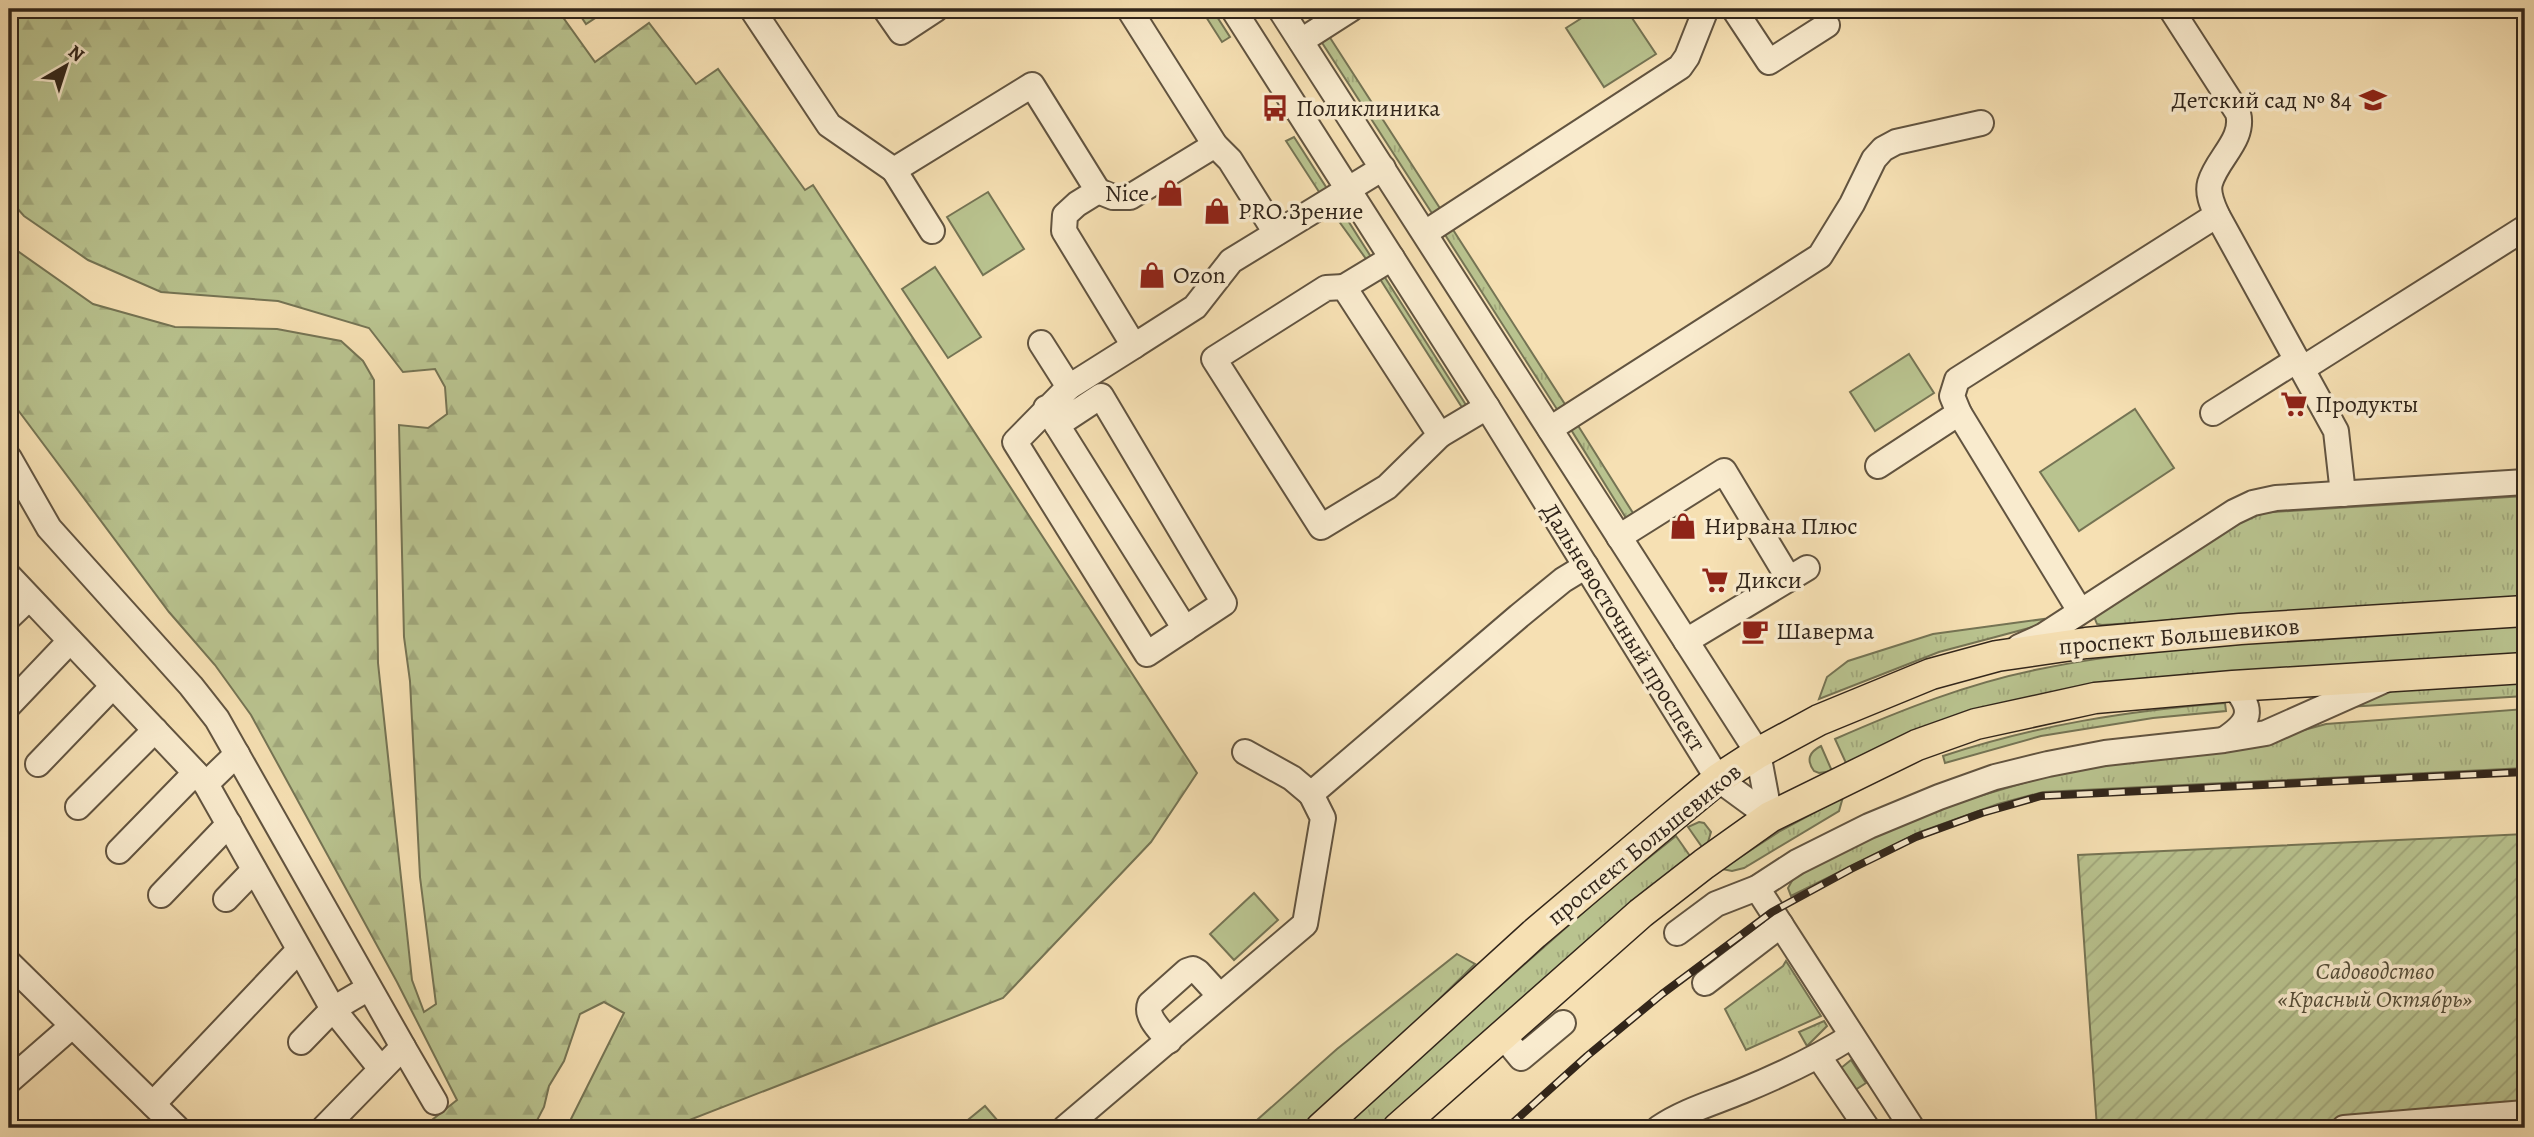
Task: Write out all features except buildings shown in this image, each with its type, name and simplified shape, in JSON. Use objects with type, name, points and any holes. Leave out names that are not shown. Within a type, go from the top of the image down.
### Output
[{"type":"main road","name":"проспект Большевиков","points":[[1321,1128],[1534,934],[1718,779],[1758,753],[1819,720],[1919,678],[1997,656],[2086,643],[2227,630],[2525,611]]},
{"type":"main road","points":[[1398,1128],[1641,913],[1704,864],[1770,817],[1917,745],[1976,724],[2095,698],[2233,686],[2525,668]]},
{"type":"street","points":[[751,9],[829,125],[894,170],[932,231]]},
{"type":"street","points":[[885,9],[901,32],[936,9]]},
{"type":"street","points":[[1129,9],[1214,145],[1230,160],[1276,233]]},
{"type":"street","name":"Дальневосточный проспект","points":[[1233,9],[1487,407],[1718,779],[1770,817]]},
{"type":"street","name":"Дальневосточный проспект","points":[[1280,9],[1758,753],[1770,817]]},
{"type":"street","points":[[1301,41],[1351,9]]},
{"type":"street","points":[[1425,233],[1680,67],[1687,57],[1706,9]]},
{"type":"street","points":[[1734,9],[1769,62],[1827,25]]},
{"type":"street","points":[[2171,9],[2238,113],[2241,124],[2238,134],[2210,185],[2211,198],[2217,215],[2336,431],[2343,494]]},
{"type":"street","points":[[894,170],[1032,85],[1098,191],[1113,197],[1130,197],[1214,145]]},
{"type":"street","points":[[1550,429],[1820,256],[1852,204],[1874,159],[1883,149],[1896,142],[1981,123]]},
{"type":"street","points":[[1052,417],[1069,387],[1195,307],[1231,261],[1383,168]]},
{"type":"street","points":[[1098,191],[1065,215],[1064,231],[1134,346]]},
{"type":"street","points":[[2080,611],[1959,413],[1952,396],[1956,380],[2217,215]]},
{"type":"street","points":[[2213,413],[2300,365],[2525,228]]},
{"type":"street","points":[[1392,258],[1344,287],[1326,288],[1214,359],[1321,527],[1387,487],[1440,435],[1487,407]]},
{"type":"street","points":[[1344,287],[1440,435]]},
{"type":"street","points":[[1041,343],[1069,387]]},
{"type":"street","points":[[1101,396],[1224,603],[1185,629],[1147,654],[1015,442],[1052,417],[1101,396]]},
{"type":"street","points":[[1878,466],[1959,413]]},
{"type":"street","points":[[1052,417],[1185,629]]},
{"type":"street","points":[[9,458],[49,528]]},
{"type":"street","points":[[1619,537],[1724,471],[1798,574],[1686,641]]},
{"type":"street","points":[[1997,656],[2043,636],[2234,512],[2253,503],[2276,498],[2525,482]]},
{"type":"street","points":[[9,492],[49,528],[217,719],[435,1102]]},
{"type":"street","points":[[1311,794],[1519,616],[1563,580],[1586,566]]},
{"type":"street","points":[[9,576],[201,778],[333,1009],[382,1069]]},
{"type":"street","points":[[9,617],[29,597]]},
{"type":"street","points":[[9,705],[70,641]]},
{"type":"street","points":[[1677,933],[1716,904],[1757,888],[1797,862],[1869,826],[1939,797],[1995,777],[2048,764],[2105,753],[2266,733],[2395,675]]},
{"type":"street","points":[[38,764],[113,686]]},
{"type":"street","points":[[2224,740],[2241,729],[2247,718],[2247,708],[2242,696],[2233,686]]},
{"type":"street","points":[[78,807],[155,730]]},
{"type":"street","points":[[1065,1128],[1305,924],[1323,818],[1311,794],[1292,778],[1245,752]]},
{"type":"street","points":[[119,851],[201,778],[237,754]]},
{"type":"street","points":[[161,895],[229,824]]},
{"type":"street","points":[[226,899],[254,870]]},
{"type":"street","points":[[1757,888],[1912,1128]]},
{"type":"street","points":[[1705,983],[1781,925]]},
{"type":"street","points":[[153,1104],[299,950]]},
{"type":"street","points":[[9,963],[177,1128]]},
{"type":"street","points":[[1168,1041],[1147,1009],[1187,971],[1193,969],[1198,972],[1220,996]]},
{"type":"street","points":[[301,1042],[333,1009],[369,988]]},
{"type":"street","points":[[1503,1036],[1521,1058],[1563,1023]]},
{"type":"street","points":[[9,1081],[72,1026]]},
{"type":"street","points":[[1659,1128],[1676,1116],[1819,1057],[1853,1036]]},
{"type":"street","points":[[324,1128],[403,1048]]},
{"type":"street","points":[[1819,1057],[1867,1128]]},
{"type":"street","points":[[2344,1128],[2525,1113]]},
{"type":"green space","points":[[9,9],[557,9],[595,62],[649,23],[696,84],[718,69],[805,190],[813,185],[1197,773],[1151,842],[1003,998],[669,1128],[572,1128],[571,1119],[624,1013],[604,1002],[580,1014],[564,1061],[549,1086],[544,1107],[533,1128],[430,1128],[427,1124],[457,1100],[397,982],[251,715],[215,665],[169,612],[9,398],[9,245],[93,304],[175,327],[277,329],[341,341],[363,361],[374,380],[378,663],[412,980],[424,1012],[436,1004],[420,877],[410,681],[404,637],[399,425],[428,428],[447,414],[445,387],[435,369],[403,372],[369,328],[278,301],[161,292],[88,260],[24,216],[9,199]]},
{"type":"green space","points":[[576,9],[609,9],[586,24]]},
{"type":"green space","points":[[1201,9],[1212,9],[1230,37],[1222,42]]},
{"type":"green space","points":[[1596,9],[1626,9],[1656,54],[1604,87],[1566,28]]},
{"type":"green space","points":[[1327,33],[1443,213],[1435,218],[1319,38]]},
{"type":"green space","points":[[1294,137],[1326,187],[1327,192],[1323,198],[1286,141]]},
{"type":"green space","points":[[988,192],[1024,249],[983,275],[947,217]]},
{"type":"green space","points":[[1340,212],[1373,260],[1369,263],[1333,213]]},
{"type":"green space","points":[[1450,225],[1568,409],[1560,414],[1442,230]]},
{"type":"green space","points":[[935,267],[981,337],[948,358],[902,289]]},
{"type":"green space","points":[[1384,276],[1466,405],[1463,409],[1380,279]]},
{"type":"green space","points":[[1909,354],[1934,393],[1875,431],[1850,392]]},
{"type":"green space","points":[[2135,409],[2174,468],[2079,531],[2040,472]]},
{"type":"green space","points":[[1577,424],[1633,513],[1626,518],[1570,428]]},
{"type":"green space","points":[[2525,496],[2525,597],[2102,625],[2097,624],[2095,619],[2096,614],[2257,513]]},
{"type":"green space","points":[[2044,619],[2044,622],[2033,627],[1939,652],[1819,699],[1827,677],[1848,661],[1933,634]]},
{"type":"green space","points":[[2525,623],[2525,654],[2193,675],[1885,746],[1846,763],[1835,739],[1961,690],[2071,663],[2197,647]]},
{"type":"green space","points":[[2525,682],[2525,696],[2347,707],[2382,690]]},
{"type":"green space","points":[[2225,703],[2226,711],[2153,718],[2041,736],[1945,763],[1943,756],[2013,736],[2082,721]]},
{"type":"green space","points":[[2525,709],[2525,768],[2043,792],[1998,804],[1920,832],[1791,896],[1788,888],[1793,879],[1839,853],[1925,812],[2061,772],[2249,745],[2326,724]]},
{"type":"green space","points":[[1821,746],[1832,771],[1819,773],[1814,771],[1810,763],[1810,757]]},
{"type":"green space","points":[[1843,797],[1839,811],[1744,868],[1732,871],[1722,869],[1780,831]]},
{"type":"green space","points":[[1699,822],[1704,823],[1711,832],[1708,842],[1702,847],[1688,827]]},
{"type":"green space","name":"Садоводство «Красный Октябрь»","points":[[2525,834],[2525,1128],[2097,1128],[2078,855]]},
{"type":"green space","points":[[1676,836],[1690,856],[1627,906],[1377,1128],[1339,1128],[1611,888]]},
{"type":"green space","points":[[1254,893],[1278,920],[1234,960],[1210,934]]},
{"type":"green space","points":[[1457,954],[1475,964],[1359,1078],[1301,1128],[1248,1128],[1337,1049]]},
{"type":"green space","points":[[1786,961],[1821,1016],[1746,1050],[1725,1009]]},
{"type":"green space","points":[[1824,1021],[1827,1026],[1807,1046],[1799,1032]]},
{"type":"green space","points":[[1851,1060],[1866,1083],[1849,1094],[1841,1068]]},
{"type":"green space","points":[[985,1106],[1004,1128],[958,1128]]},
{"type":"railway","points":[[1507,1128],[1587,1056],[1662,994],[1772,912],[1916,837],[1982,813],[2041,796],[2525,772]]},
{"type":"place","name":"Детский сад № 84","points":[[2373,100]]},
{"type":"place","name":"Поликлиника","points":[[1275,108]]},
{"type":"place","name":"Nice","points":[[1170,193]]},
{"type":"place","name":"PRO.Зрение","points":[[1217,211]]},
{"type":"place","name":"Ozon","points":[[1152,275]]},
{"type":"place","name":"Продукты","points":[[2294,404]]},
{"type":"place","name":"Нирвана Плюс","points":[[1683,526]]},
{"type":"place","name":"Дикси","points":[[1715,580]]},
{"type":"place","name":"Шаверма","points":[[1755,631]]}]
